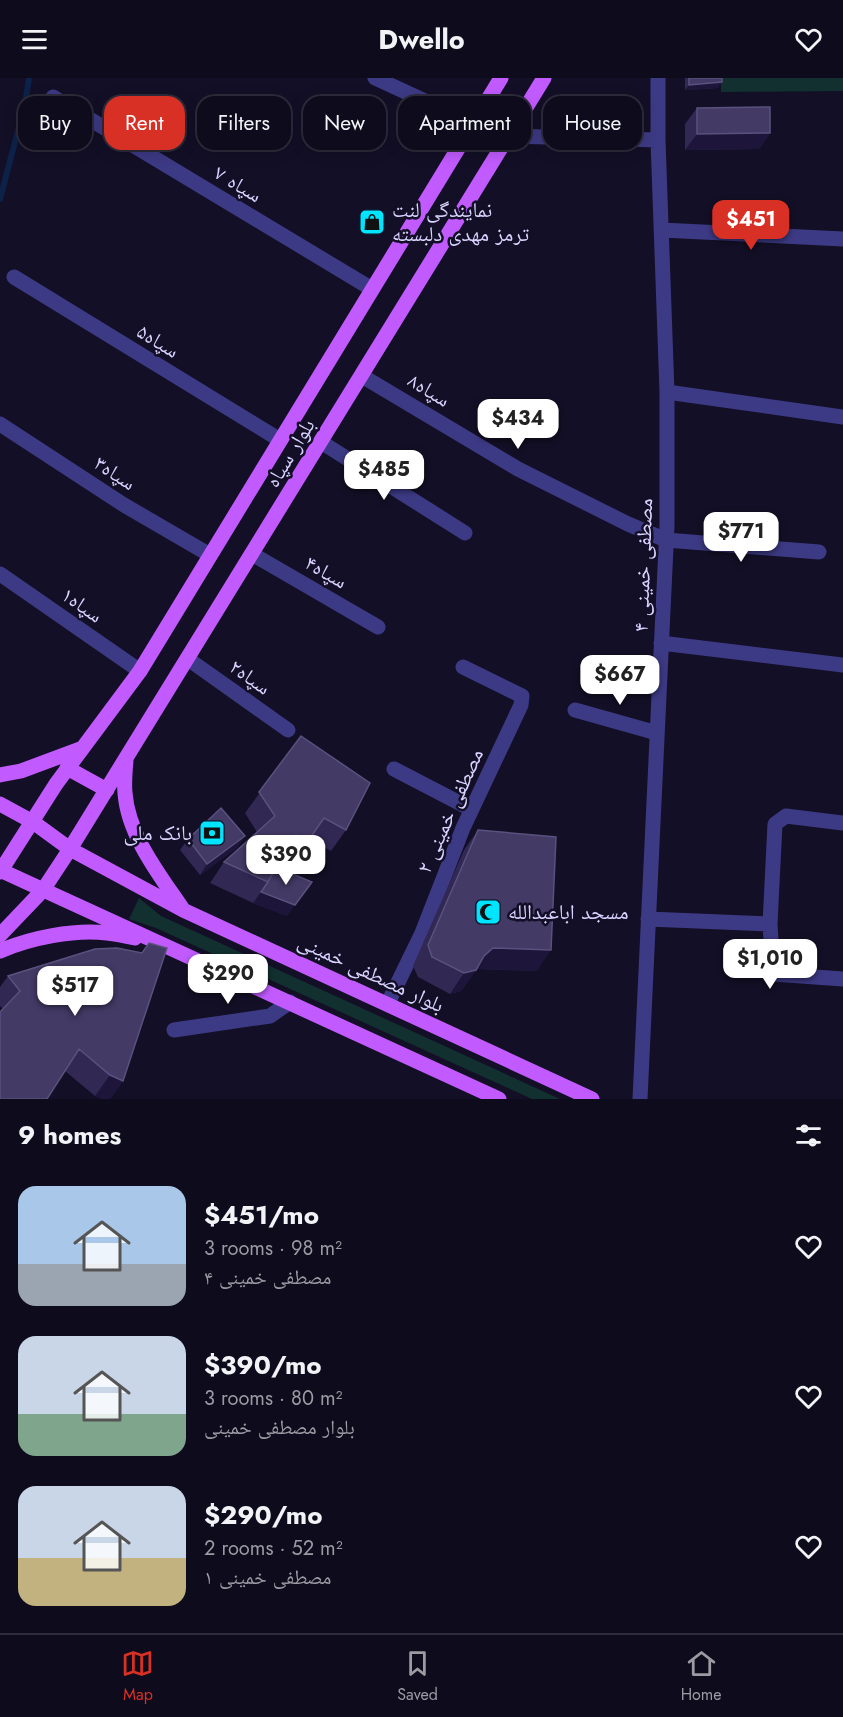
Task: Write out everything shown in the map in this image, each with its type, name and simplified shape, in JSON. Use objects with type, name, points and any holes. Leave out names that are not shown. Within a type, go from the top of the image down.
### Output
[{"type":"main road","name":"بلوار سپاه","points":[[490,96],[501,78]]},
{"type":"main road","name":"بلوار سپاه","points":[[531,100],[544,78]]},
{"type":"main road","name":"بلوار سپاه","points":[[0,871],[80,749],[140,671],[457,150]]},
{"type":"main road","name":"بلوار سپاه","points":[[0,935],[43,890],[70,849],[500,150]]},
{"type":"main road","points":[[0,775],[21,771],[80,749]]},
{"type":"main road","points":[[126,760],[124,794],[132,826],[183,910]]},
{"type":"main road","points":[[67,768],[107,790]]},
{"type":"main road","name":"بلوار مصطفی خمینی","points":[[0,804],[33,822],[70,849],[183,910],[592,1099]]},
{"type":"main road","points":[[0,871],[499,1099]]},
{"type":"main road","points":[[0,951],[36,939],[105,932],[162,944]]},
{"type":"street","points":[[375,78],[414,96]]},
{"type":"street","name":"مصطفی خمینی ۴","points":[[640,1099],[666,540],[667,392],[658,78]]},
{"type":"street","name":"سپاه ۷","points":[[92,121],[372,289]]},
{"type":"street","points":[[531,137],[658,140]]},
{"type":"street","points":[[661,230],[843,239]]},
{"type":"street","name":"سپاه۵","points":[[14,277],[280,440]]},
{"type":"street","name":"سپاه۸","points":[[362,376],[518,469],[628,524],[666,540],[819,552]]},
{"type":"street","points":[[667,392],[843,417]]},
{"type":"street","name":"سپاه۳","points":[[0,424],[124,505],[210,555]]},
{"type":"street","points":[[321,442],[465,533]]},
{"type":"street","name":"سپاه۴","points":[[252,554],[378,627]]},
{"type":"street","name":"سپاه۱","points":[[0,574],[140,671]]},
{"type":"street","points":[[661,643],[843,665]]},
{"type":"street","name":"سپاه۲","points":[[188,659],[288,730]]},
{"type":"street","name":"مصطفی خمینی ۲","points":[[388,1003],[422,933],[471,809],[521,705],[522,696],[463,667]]},
{"type":"street","points":[[575,710],[657,733]]},
{"type":"street","points":[[394,769],[471,809]]},
{"type":"street","points":[[843,823],[786,816],[775,824],[770,924],[773,974],[843,979]]},
{"type":"street","points":[[648,919],[770,924]]},
{"type":"street","points":[[174,1029],[270,1016],[290,1002]]},
{"type":"green space","points":[[721,78],[843,78],[843,91],[721,92]]},
{"type":"green space","points":[[139,898],[161,916],[560,1099],[532,1099],[156,928],[129,919]]},
{"type":"building","points":[[689,78],[722,78],[722,82],[689,85]]},
{"type":"building","points":[[770,107],[770,133],[697,134],[697,108]]},
{"type":"building","points":[[301,736],[370,783],[346,830],[324,818],[308,841],[296,835],[281,856],[268,882],[224,862],[275,816],[259,792]]},
{"type":"building","name":"بانک ملی","points":[[221,808],[245,836],[207,864],[188,839]]},
{"type":"building","name":"مسجد اباعبدالله","points":[[478,830],[556,837],[551,950],[493,948],[484,956],[476,970],[464,973],[432,957],[428,945]]},
{"type":"building","points":[[276,867],[312,882],[295,905],[261,892]]},
{"type":"building","points":[[149,943],[167,948],[123,1081],[110,1075],[79,1049],[47,1099],[0,1099],[0,1012],[20,991],[8,976],[95,949],[117,948],[142,953]]},
{"type":"waterway","points":[[0,199],[25,104],[29,78]]},
{"type":"place","name":"نمایندگی لنت ترمز مهدی دلبسته","points":[[372,222]]},
{"type":"place","name":"بانک ملی","points":[[212,833]]},
{"type":"place","name":"مسجد اباعبدالله","points":[[488,912]]}]
